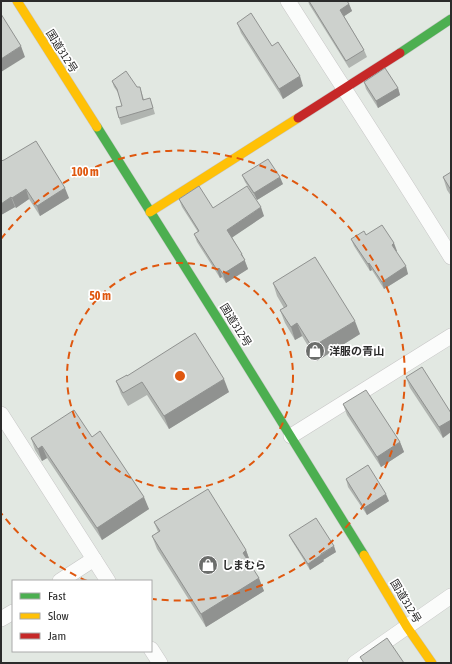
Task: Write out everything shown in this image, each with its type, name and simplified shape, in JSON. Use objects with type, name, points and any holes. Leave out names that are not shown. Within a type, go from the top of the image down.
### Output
[{"type":"main road","name":"国道312号","points":[[17,1],[291,436],[407,627],[432,663]]},
{"type":"main road","points":[[150,212],[451,19]]},
{"type":"street","points":[[288,1],[451,257]]},
{"type":"street","points":[[291,436],[451,336]]},
{"type":"street","points":[[1,414],[107,580]]},
{"type":"street","points":[[62,580],[94,559]]},
{"type":"street","points":[[355,663],[451,596]]},
{"type":"street","points":[[1,619],[12,613]]},
{"type":"street","points":[[152,651],[160,663]]},
{"type":"building","points":[[309,1],[347,1],[349,4],[340,10],[364,50],[346,61]]},
{"type":"building","points":[[251,13],[272,46],[278,42],[300,76],[279,89],[237,23]]},
{"type":"building","points":[[1,14],[21,46],[1,59]]},
{"type":"building","points":[[385,68],[398,88],[376,101],[364,82]]},
{"type":"building","points":[[126,71],[137,87],[140,87],[143,100],[150,98],[153,108],[119,118],[116,107],[122,106],[117,89],[112,81]]},
{"type":"building","points":[[36,141],[65,188],[37,206],[26,189],[1,204],[1,161]]},
{"type":"building","points":[[268,159],[280,177],[254,193],[242,175]]},
{"type":"building","points":[[451,172],[451,190],[443,177]]},
{"type":"building","points":[[199,186],[213,208],[247,186],[261,207],[227,230],[245,260],[223,274],[219,268],[217,270],[194,234],[199,231],[179,199]]},
{"type":"building","points":[[382,225],[394,243],[392,245],[406,266],[382,282],[351,239],[364,231],[366,235]]},
{"type":"building","points":[[315,257],[355,321],[312,347],[297,323],[291,327],[280,310],[287,306],[273,283]]},
{"type":"building","points":[[195,333],[224,379],[164,416],[142,382],[123,393],[116,381],[127,376]]},
{"type":"building","points":[[422,367],[451,413],[451,420],[439,427],[406,377]]},
{"type":"building","points":[[366,390],[400,442],[377,457],[343,404]]},
{"type":"building","points":[[74,410],[92,437],[100,431],[144,497],[97,528],[42,446],[38,449],[31,438]]},
{"type":"building","points":[[368,465],[386,494],[364,508],[346,479]]},
{"type":"building","name":"しまむら","points":[[208,489],[246,550],[243,553],[259,578],[201,614],[152,536],[160,531],[154,522]]},
{"type":"building","points":[[316,518],[334,546],[308,564],[289,535]]},
{"type":"building","points":[[387,638],[404,663],[364,663],[360,657]]},
{"type":"traffic: fast","points":[[400,53],[451,19]]},
{"type":"traffic: fast","points":[[97,127],[364,555]]},
{"type":"traffic: slow","points":[[17,1],[97,127]]},
{"type":"traffic: slow","points":[[150,212],[298,118]]},
{"type":"traffic: slow","points":[[364,555],[407,627],[432,663]]},
{"type":"traffic: jam","points":[[298,118],[400,53]]},
{"type":"place","name":"洋服の青山","points":[[315,351]]},
{"type":"place","name":"しまむら","points":[[208,565]]}]
